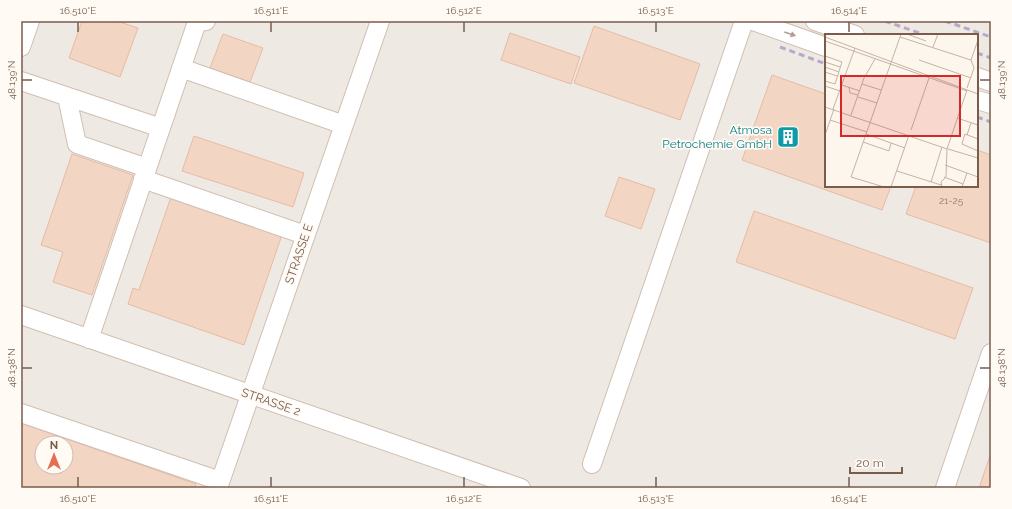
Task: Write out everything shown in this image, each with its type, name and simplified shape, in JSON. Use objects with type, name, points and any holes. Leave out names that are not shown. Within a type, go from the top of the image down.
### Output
[{"type":"lane","points":[[21,47],[30,21]]},
{"type":"lane","points":[[92,332],[197,22],[206,21]]},
{"type":"lane","name":"STRASSE E","points":[[219,484],[380,21]]},
{"type":"lane","points":[[592,464],[744,21]]},
{"type":"lane","points":[[753,21],[825,47]]},
{"type":"lane","points":[[815,21],[852,34]]},
{"type":"lane","points":[[181,68],[344,125]]},
{"type":"lane","points":[[978,77],[991,82]]},
{"type":"lane","points":[[21,81],[161,128]]},
{"type":"lane","points":[[67,97],[77,144],[145,174],[305,235]]},
{"type":"lane","points":[[978,100],[991,104]]},
{"type":"lane","name":"STRASSE 2","points":[[21,315],[92,332],[252,388],[521,488]]},
{"type":"lane","points":[[944,488],[990,358]]},
{"type":"lane","points":[[21,413],[219,484]]},
{"type":"shaded area","points":[[21,21],[991,21],[991,488],[21,488]]},
{"type":"building","points":[[82,21],[117,21],[138,28],[120,77],[69,58]]},
{"type":"building","points":[[594,26],[700,64],[680,120],[574,83]]},
{"type":"building","points":[[510,33],[580,57],[571,84],[501,60]]},
{"type":"building","points":[[223,34],[263,48],[250,82],[210,68]]},
{"type":"building","name":"Atmosa Petrochemie GmbH","points":[[772,75],[825,94],[825,187],[891,187],[882,210],[742,160]]},
{"type":"building","points":[[194,136],[304,173],[293,207],[182,171]]},
{"type":"building","points":[[978,150],[991,155],[991,243],[906,214],[916,187],[978,187]]},
{"type":"building","points":[[72,154],[133,175],[92,295],[53,282],[63,252],[41,245]]},
{"type":"building","points":[[619,177],[655,189],[641,229],[605,216]]},
{"type":"building","points":[[171,197],[282,235],[244,345],[128,304],[133,288],[139,290]]},
{"type":"building","points":[[754,211],[973,288],[955,339],[736,262]]},
{"type":"building","points":[[21,423],[55,435],[34,435],[34,475],[74,475],[74,441],[196,484],[195,488],[21,488]]},
{"type":"building","points":[[991,453],[991,488],[979,488]]},
{"type":"railway","points":[[885,21],[922,34]]},
{"type":"railway","points":[[945,21],[991,37]]},
{"type":"railway","points":[[780,47],[825,64]]},
{"type":"railway","points":[[978,53],[991,58]]},
{"type":"railway","points":[[978,117],[991,122]]},
{"type":"place","name":"Atmosa Petrochemie GmbH","points":[[788,137]]}]
